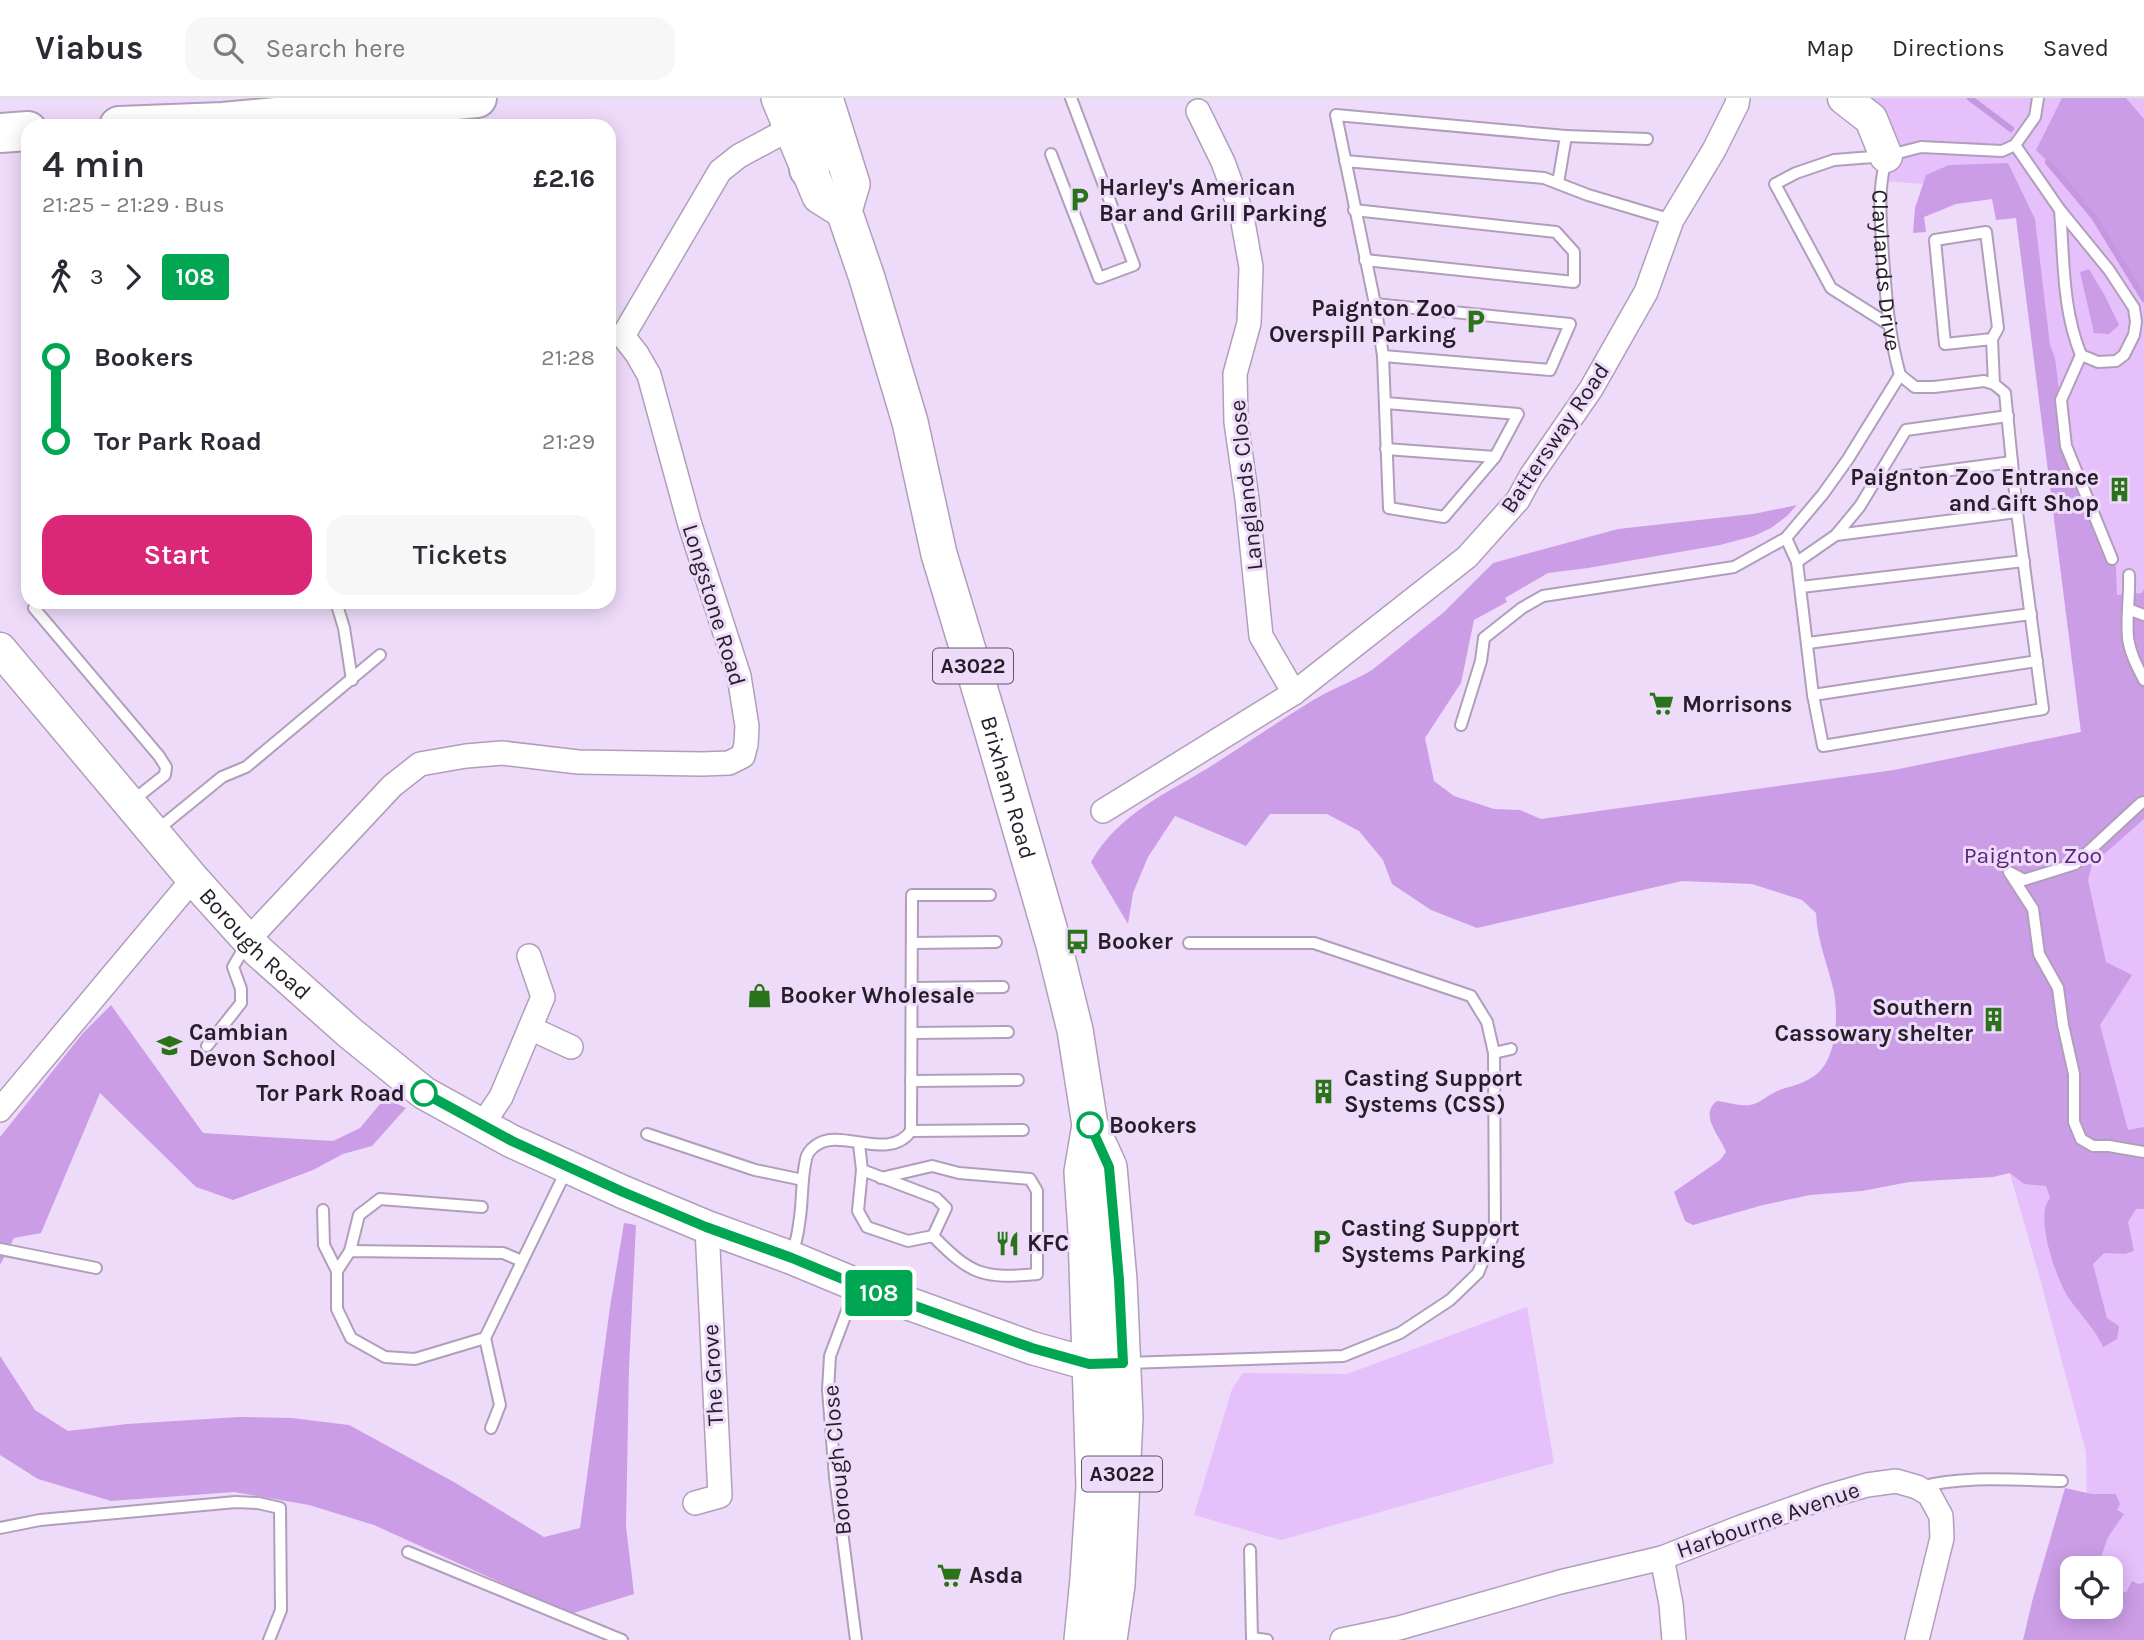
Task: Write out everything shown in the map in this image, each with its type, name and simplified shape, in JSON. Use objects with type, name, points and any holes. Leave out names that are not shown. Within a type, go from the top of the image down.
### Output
[{"type":"highway","points":[[255,119],[477,98]]},
{"type":"highway","points":[[791,108],[819,147],[809,169]]},
{"type":"highway","points":[[0,133],[21,132]]},
{"type":"main road","name":"Brixham Road","points":[[825,98],[852,184],[844,211],[911,422],[939,554],[1054,945],[1075,1030],[1090,1125],[1109,1167],[1119,1280],[1106,1363],[1082,1640]]},
{"type":"main road","name":"Claylands Drive","points":[[1844,98],[1871,119],[1886,156]]},
{"type":"main road","points":[[809,169],[820,196],[844,211]]},
{"type":"main road","name":"Borough Road","points":[[0,649],[193,879],[258,951],[350,1033],[424,1093],[512,1141],[706,1227],[1032,1348],[1106,1363]]},
{"type":"main road","name":"Brixham Road","points":[[1106,1363],[1125,1418],[1117,1585],[1109,1640]]},
{"type":"street","name":"Battersway Road","points":[[1103,811],[1294,693],[1467,557],[1518,500],[1531,476],[1591,389],[1646,292],[1672,220],[1743,100]]},
{"type":"street","name":"Longstone Road","points":[[616,335],[711,164],[739,156],[791,108]]},
{"type":"street","name":"Langlands Close","points":[[1198,111],[1223,162],[1241,211],[1251,267],[1249,323],[1235,374],[1236,422],[1261,635],[1294,693]]},
{"type":"street","name":"Longstone Road","points":[[248,940],[392,786],[419,764],[502,753],[578,762],[702,764],[729,764],[743,756],[747,726],[739,676],[690,525],[649,375],[637,354],[616,340]]},
{"type":"street","points":[[0,1110],[193,879]]},
{"type":"street","points":[[482,1125],[501,1097],[543,997],[529,956]]},
{"type":"street","points":[[530,1028],[571,1047]]},
{"type":"street","name":"The Grove","points":[[695,1503],[720,1496],[706,1227]]},
{"type":"street","name":"Harbourne Avenue","points":[[1342,1640],[1399,1628],[1560,1582],[1662,1558],[1741,1527],[1867,1485],[1896,1481],[1917,1487]]},
{"type":"street","points":[[1917,1487],[1929,1494],[1941,1516],[1942,1538],[1917,1640]]},
{"type":"street","name":"Harbourne Avenue","points":[[1662,1558],[1671,1604],[1674,1640]]},
{"type":"lane","points":[[1051,155],[1099,278],[1134,265],[1071,98]]},
{"type":"lane","points":[[1888,324],[1831,288],[1775,184],[1796,173],[1834,160],[1886,156],[1922,147],[2002,151],[2015,145],[2035,117],[2038,98]]},
{"type":"lane","points":[[1386,403],[1518,414],[1495,457],[1444,517],[1389,508],[1386,403],[1375,304],[1336,115],[1566,136],[1647,139]]},
{"type":"lane","points":[[1558,183],[1566,136]]},
{"type":"lane","points":[[2015,145],[2060,210],[2109,270],[2134,308],[2134,335],[2124,355],[2116,361],[2098,362],[2081,355]]},
{"type":"lane","name":"Claylands Drive","points":[[1886,156],[1880,181],[1880,207],[1888,324],[1900,375]]},
{"type":"lane","points":[[1345,161],[1544,178],[1588,195],[1672,220]]},
{"type":"lane","points":[[1354,210],[1556,232],[1574,252],[1574,282],[1365,260]]},
{"type":"lane","points":[[2060,210],[2067,310],[2081,355],[2061,400],[2066,446],[2112,559]]},
{"type":"lane","points":[[1992,339],[1945,344],[1935,240],[1986,232],[1998,328],[1992,339],[1994,384]]},
{"type":"lane","points":[[1375,304],[1570,324],[1550,370],[1382,356]]},
{"type":"lane","points":[[1461,724],[1481,661],[1484,638],[1522,608],[1543,596],[1734,567],[1786,538],[1830,485],[1900,375],[1915,387],[1984,381],[1994,384],[2005,393],[2017,512],[2043,709],[1824,746],[1813,695],[1797,562],[1786,538]]},
{"type":"lane","points":[[1797,562],[1836,535],[1860,506],[1906,430],[2008,416]]},
{"type":"lane","points":[[1386,449],[1495,457]]},
{"type":"lane","points":[[1875,480],[2012,461]]},
{"type":"lane","points":[[1836,535],[2017,512]]},
{"type":"lane","points":[[1801,587],[2024,561]]},
{"type":"lane","points":[[2129,575],[2128,638],[2134,660],[2144,680]]},
{"type":"lane","points":[[35,609],[166,767],[165,775],[129,803]]},
{"type":"lane","points":[[338,609],[344,628],[352,680]]},
{"type":"lane","points":[[2128,609],[2144,615]]},
{"type":"lane","points":[[1808,643],[2031,614]]},
{"type":"lane","points":[[154,833],[222,777],[246,767],[380,656]]},
{"type":"lane","points":[[1813,695],[2037,661]]},
{"type":"lane","points":[[2144,802],[2075,864],[2024,880],[2009,872],[2034,909],[2039,954],[2058,988],[2074,1074],[2074,1122],[2081,1139],[2093,1146],[2144,1152]]},
{"type":"lane","points":[[792,1258],[799,1224],[806,1156],[816,1144],[836,1139],[881,1145],[897,1142],[911,1131],[912,895],[990,895]]},
{"type":"lane","points":[[207,1046],[241,1003],[241,989],[233,967],[248,940]]},
{"type":"lane","points":[[912,943],[996,942]]},
{"type":"lane","points":[[1106,1363],[1343,1356],[1401,1333],[1450,1300],[1478,1273],[1495,1231],[1494,1053],[1487,1023],[1471,996],[1314,943],[1189,943]]},
{"type":"lane","points":[[912,988],[1003,987]]},
{"type":"lane","points":[[912,1033],[1008,1032]]},
{"type":"lane","points":[[1494,1053],[1511,1049]]},
{"type":"lane","points":[[911,1081],[1017,1080]]},
{"type":"lane","points":[[911,1131],[1023,1130]]},
{"type":"lane","points":[[648,1135],[755,1170],[803,1180]]},
{"type":"lane","points":[[859,1144],[862,1170],[858,1211],[867,1227],[908,1241],[933,1236]]},
{"type":"lane","points":[[881,1178],[932,1166],[959,1173],[1030,1179],[1037,1191],[1037,1274],[1002,1277],[969,1269],[933,1236]]},
{"type":"lane","points":[[491,1428],[500,1405],[485,1338],[568,1167]]},
{"type":"lane","points":[[862,1170],[936,1198],[946,1208],[933,1236]]},
{"type":"lane","points":[[337,1270],[350,1251],[359,1215],[380,1199],[482,1207]]},
{"type":"lane","points":[[323,1210],[324,1245],[337,1270],[337,1309],[351,1338],[385,1357],[415,1359],[485,1338]]},
{"type":"lane","points":[[0,1249],[96,1268]]},
{"type":"lane","points":[[350,1251],[503,1253],[522,1261]]},
{"type":"lane","name":"Borough Close","points":[[856,1640],[835,1477],[828,1390],[830,1356],[857,1285]]},
{"type":"lane","points":[[832,1428],[846,1427]]},
{"type":"lane","points":[[1917,1487],[1942,1481],[1972,1479],[2062,1481]]},
{"type":"lane","points":[[0,1528],[40,1520],[222,1503],[258,1503],[280,1508],[281,1610],[269,1640]]},
{"type":"lane","points":[[1250,1550],[1252,1637],[1267,1640]]},
{"type":"lane","points":[[408,1552],[622,1640]]},
{"type":"green space","name":"Paignton Zoo","points":[[1871,98],[2144,98],[2144,1608],[2123,1597],[2123,1556],[2088,1556],[2086,1452],[2039,1275],[1894,770],[2081,732],[2016,217],[2000,189],[1880,181],[1891,125]]},
{"type":"green space","points":[[2062,98],[2126,98],[2144,119],[2144,299],[2094,217],[2036,150]]},
{"type":"green space","points":[[2008,163],[2035,219],[2050,345],[2055,358],[2066,446],[2116,568],[2117,595],[2142,593],[2144,589],[2144,819],[2092,865],[2088,880],[2106,962],[2132,975],[2100,1025],[2128,1130],[2144,1127],[2144,1209],[2136,1209],[2128,1222],[2134,1251],[2125,1254],[2104,1253],[2093,1264],[2107,1318],[2119,1326],[2117,1339],[2103,1347],[2068,1297],[2053,1262],[2045,1232],[2044,1218],[2050,1198],[2046,1186],[2024,1184],[2010,1173],[1993,1177],[1909,1182],[1862,1191],[1810,1195],[1693,1225],[1685,1221],[1674,1192],[1720,1160],[1726,1152],[1710,1119],[1712,1107],[1717,1101],[1754,1104],[1778,1090],[1813,1077],[1821,1070],[1830,1053],[1836,1022],[1834,992],[1816,913],[1802,900],[1752,884],[1682,881],[1477,928],[1431,910],[1392,884],[1383,860],[1359,831],[1327,814],[1270,814],[1246,846],[1175,816],[1148,857],[1133,893],[1128,924],[1091,862],[1116,829],[1147,805],[1315,699],[1372,670],[1444,612],[1493,563],[1618,529],[1753,514],[1797,505],[1771,528],[1754,536],[1720,545],[1548,573],[1505,598],[1507,602],[1474,620],[1461,683],[1425,738],[1434,781],[1454,796],[1494,809],[1520,810],[1541,819],[1894,770],[2081,732],[2016,218],[1996,220],[1992,199],[1956,204],[1924,217],[1926,232],[1913,233],[1915,208],[1926,175],[1949,165]]},
{"type":"green space","points":[[2089,269],[2119,325],[2109,334],[2094,333],[2080,272]]},
{"type":"green space","points":[[111,1005],[203,1133],[333,1141],[360,1128],[385,1098],[406,1108],[372,1146],[343,1154],[313,1170],[233,1200],[196,1187],[100,1093],[41,1233],[14,1238],[0,1265],[0,1137],[83,1033]]},
{"type":"green space","points":[[624,1223],[636,1225],[629,1368],[626,1526],[634,1594],[570,1614],[374,1525],[309,1505],[234,1492],[111,1501],[38,1479],[0,1455],[0,1356],[35,1410],[68,1431],[127,1424],[239,1417],[292,1418],[349,1425],[454,1482],[544,1537],[580,1528]]},
{"type":"green space","points":[[1527,1307],[1554,1463],[1281,1540],[1194,1515],[1232,1389],[1243,1373],[1347,1374]]},
{"type":"green space","points":[[2065,1488],[2092,1494],[2116,1494],[2120,1504],[2117,1510],[2124,1514],[2108,1537],[2101,1556],[2060,1556],[2060,1619],[2123,1619],[2123,1591],[2126,1593],[2132,1581],[2144,1583],[2144,1640],[2023,1640]]},
{"type":"waterway","points":[[1970,98],[2011,129]]},
{"type":"waterway","points":[[2048,162],[2094,217],[2144,299]]},
{"type":"bus line","name":"108","points":[[424,1093],[512,1141],[706,1227],[1032,1348],[1089,1364],[1123,1363],[1109,1167],[1090,1125]]},
{"type":"place","name":"Harley's American Bar and Grill Parking","points":[[1079,200]]},
{"type":"place","name":"Paignton Zoo Overspill Parking","points":[[1476,321]]},
{"type":"place","name":"Paignton Zoo Entrance and Gift Shop","points":[[2119,490]]},
{"type":"place","name":"Morrisons","points":[[1662,704]]},
{"type":"place","name":"Booker","points":[[1077,941]]},
{"type":"place","name":"Booker Wholesale","points":[[760,995]]},
{"type":"place","name":"Southern Cassowary shelter","points":[[1993,1020]]},
{"type":"place","name":"Cambian Devon School","points":[[169,1045]]},
{"type":"place","name":"Casting Support Systems (CSS)","points":[[1324,1091]]},
{"type":"place","name":"Tor Park Road","points":[[424,1093]]},
{"type":"place","name":"Bookers","points":[[1090,1125]]},
{"type":"place","name":"Casting Support Systems Parking","points":[[1321,1241]]},
{"type":"place","name":"KFC","points":[[1007,1243]]},
{"type":"place","name":"Asda","points":[[949,1575]]}]
